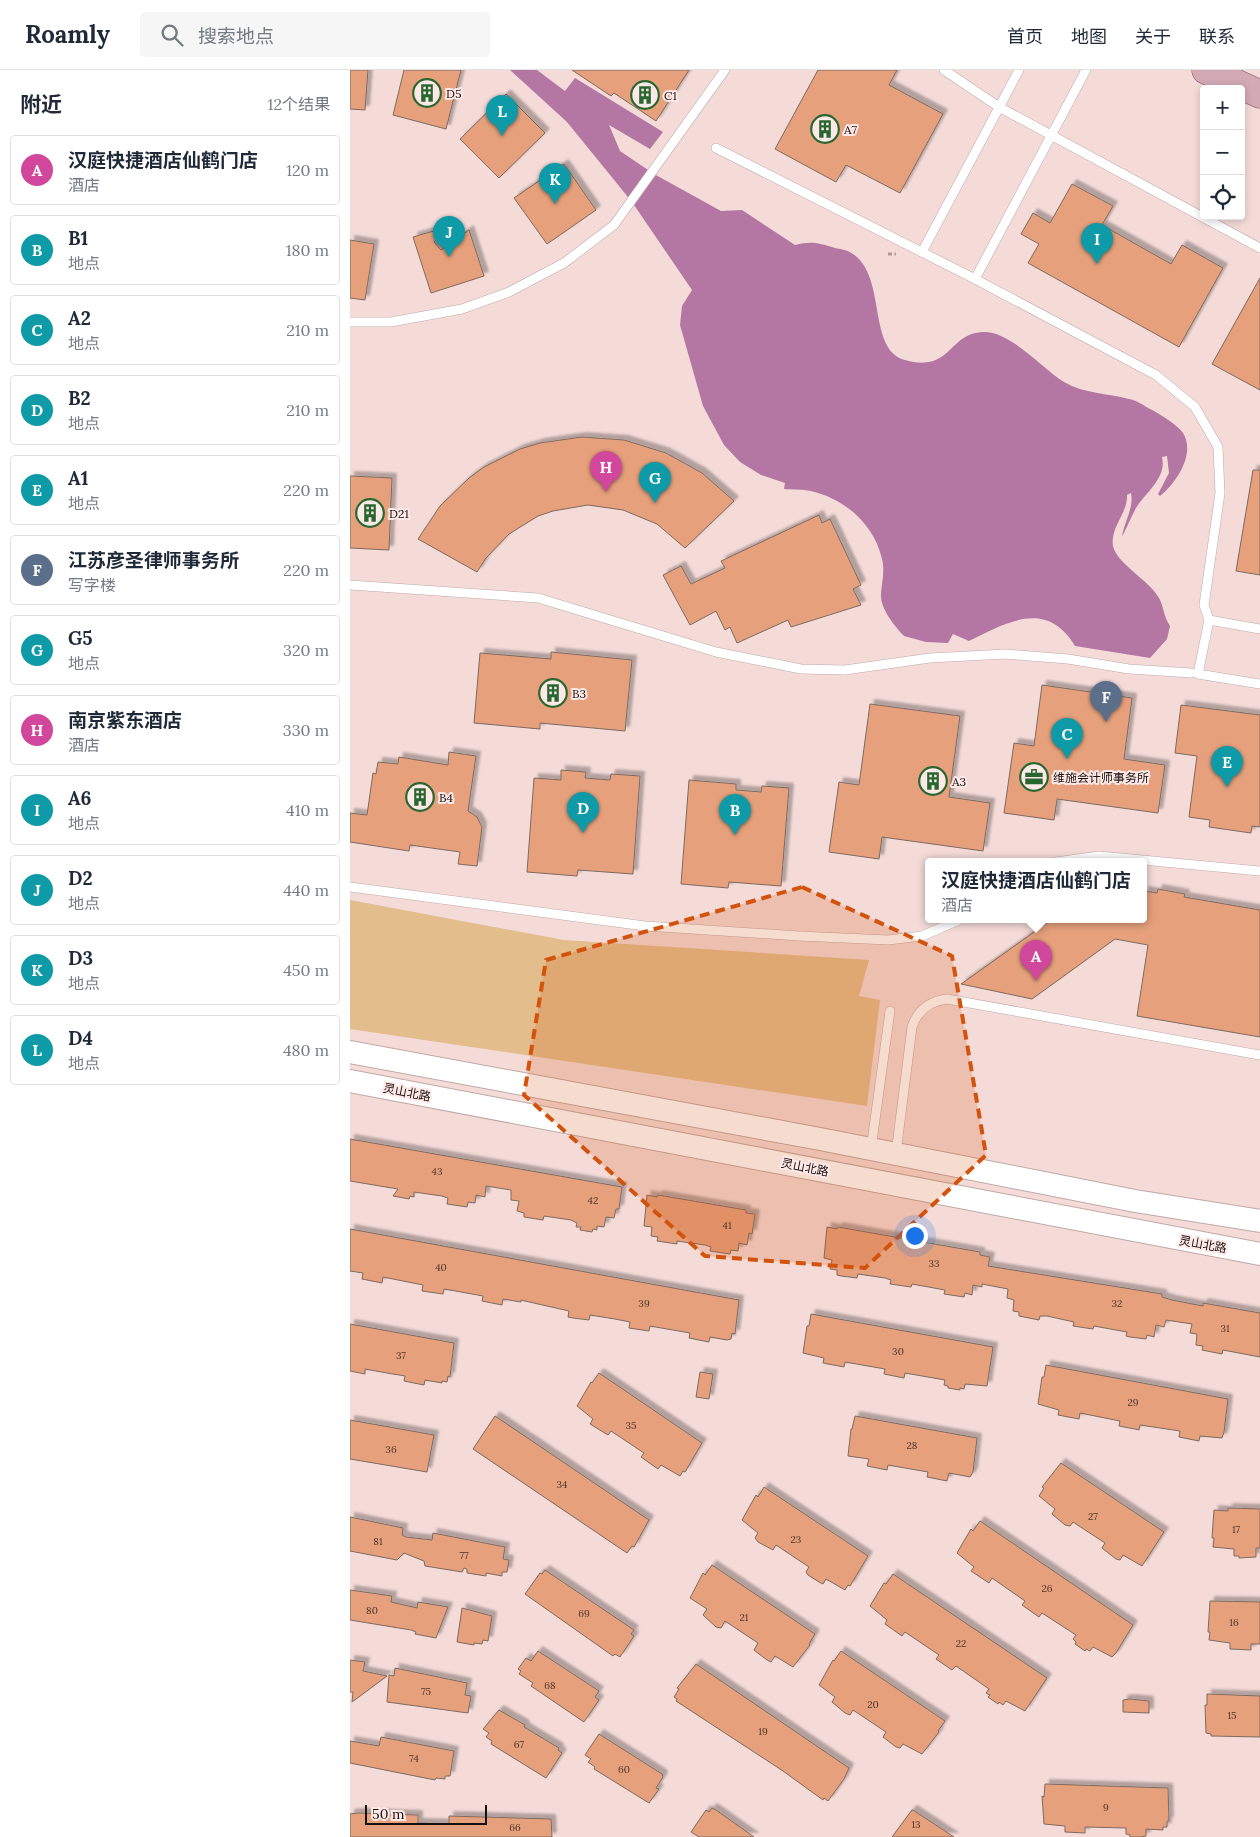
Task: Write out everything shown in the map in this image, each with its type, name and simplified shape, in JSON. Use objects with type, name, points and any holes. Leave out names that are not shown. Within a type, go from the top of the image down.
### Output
[{"type":"main road","points":[[1206,70],[1260,94]]},
{"type":"street","points":[[350,1052],[1135,1200],[1260,1221]]},
{"type":"street","name":"灵山北路","points":[[350,1082],[1260,1254]]},
{"type":"lane","points":[[350,322],[369,323],[437,315],[486,301],[538,279],[564,263],[614,225],[725,70]]},
{"type":"lane","points":[[944,70],[999,107],[1260,248]]},
{"type":"lane","points":[[922,252],[1019,70]]},
{"type":"lane","points":[[975,279],[1086,70]]},
{"type":"lane","points":[[716,148],[975,279],[1156,375],[1195,407],[1218,447],[1220,493],[1204,605],[1209,620],[1198,674],[1260,684]]},
{"type":"lane","points":[[350,585],[538,598],[707,649],[801,670],[845,670],[930,658],[1005,654],[1068,659],[1130,669],[1191,673]]},
{"type":"lane","points":[[1209,620],[1260,629]]},
{"type":"lane","points":[[1085,858],[1099,856],[1120,858]]},
{"type":"lane","points":[[1147,860],[1260,871]]},
{"type":"lane","points":[[350,887],[645,926],[799,936],[888,940],[922,936],[952,923]]},
{"type":"lane","points":[[896,1154],[912,1026],[925,1007],[940,1000],[948,999],[1260,1054]]},
{"type":"lane","points":[[871,1149],[890,1011]]},
{"type":"highlighted area","points":[[802,887],[952,956],[986,1155],[865,1268],[705,1256],[524,1095],[546,960]]},
{"type":"shaded area","points":[[510,70],[537,70],[565,91],[575,78],[663,132],[650,149],[609,125],[620,151],[654,174],[721,211],[742,210],[795,245],[806,243],[819,244],[853,254],[863,265],[870,279],[881,328],[893,354],[905,360],[920,363],[932,361],[941,357],[962,339],[971,334],[993,333],[1014,343],[1064,382],[1088,391],[1134,400],[1177,426],[1183,433],[1187,450],[1186,459],[1178,476],[1160,496],[1158,494],[1169,473],[1167,456],[1162,457],[1163,465],[1159,478],[1136,508],[1122,537],[1132,499],[1131,493],[1127,495],[1127,502],[1116,526],[1113,539],[1113,546],[1120,559],[1159,598],[1170,626],[1167,639],[1150,658],[1075,646],[1064,632],[1052,623],[1039,619],[1012,622],[969,641],[953,634],[948,643],[926,642],[904,636],[885,611],[881,599],[882,559],[878,546],[865,524],[835,500],[808,490],[784,489],[785,483],[761,475],[740,462],[724,445],[703,406],[680,325],[682,306],[692,290],[632,202],[567,122]]},
{"type":"shaded area","points":[[350,900],[564,940],[869,960],[859,996],[880,1000],[867,1106],[350,1029]]},
{"type":"building","points":[[350,70],[368,70],[365,110],[350,109]]},
{"type":"building","name":"D5","points":[[404,70],[461,70],[446,129],[393,115]]},
{"type":"building","name":"C1","points":[[572,70],[689,70],[656,121],[614,93],[611,96]]},
{"type":"building","name":"A7","points":[[818,70],[897,70],[889,85],[943,114],[900,193],[846,165],[836,182],[775,149]]},
{"type":"building","points":[[506,94],[545,133],[499,178],[460,139]]},
{"type":"building","points":[[564,164],[596,210],[547,244],[514,198]]},
{"type":"building","points":[[1072,184],[1113,206],[1102,225],[1171,264],[1182,245],[1223,268],[1179,347],[1028,263],[1039,244],[1021,234],[1033,213],[1050,223]]},
{"type":"building","points":[[451,226],[434,242],[441,250],[469,230],[484,276],[431,293],[413,237]]},
{"type":"building","points":[[350,240],[374,244],[365,300],[350,298]]},
{"type":"building","points":[[1260,278],[1260,390],[1212,364]]},
{"type":"building","points":[[582,437],[624,440],[666,453],[702,473],[734,501],[685,548],[657,524],[623,510],[588,505],[553,511],[538,516],[509,534],[486,558],[477,572],[418,539],[440,506],[469,478],[484,467],[520,449],[540,443]]},
{"type":"building","points":[[1253,470],[1260,470],[1260,575],[1236,571]]},
{"type":"building","name":"D21","points":[[350,476],[392,478],[389,550],[350,548]]},
{"type":"building","points":[[819,515],[822,523],[830,519],[861,585],[853,589],[861,605],[791,627],[788,620],[737,643],[730,627],[725,630],[716,611],[690,625],[663,575],[681,566],[691,584],[725,568],[721,561]]},
{"type":"building","name":"B3","points":[[551,652],[632,660],[625,731],[540,723],[540,729],[474,723],[480,653],[551,659]]},
{"type":"building","points":[[1042,685],[1132,698],[1124,759],[1165,765],[1158,813],[1057,799],[1054,820],[1004,813],[1014,743],[1034,746]]},
{"type":"building","name":"A3","points":[[870,704],[960,716],[949,797],[990,803],[983,851],[882,837],[879,859],[829,852],[839,782],[859,785]]},
{"type":"building","points":[[1181,705],[1260,715],[1260,827],[1252,826],[1251,833],[1209,827],[1210,820],[1189,817],[1197,756],[1175,753]]},
{"type":"building","name":"B4","points":[[449,752],[476,756],[468,811],[477,817],[482,827],[477,866],[458,864],[460,852],[410,845],[409,851],[350,842],[350,813],[367,815],[373,773],[376,774],[378,762],[398,764],[399,757],[448,765]]},
{"type":"building","points":[[561,770],[586,772],[585,778],[610,780],[611,774],[640,776],[633,874],[578,870],[577,876],[527,872],[534,778],[561,780]]},
{"type":"building","points":[[689,780],[736,784],[736,790],[761,792],[762,786],[789,788],[781,886],[729,882],[728,888],[681,884]]},
{"type":"building","points":[[1158,889],[1185,894],[1184,897],[1260,910],[1260,1037],[1137,1016],[1148,945],[1115,939],[1032,999],[961,984],[1047,923],[1147,923],[1147,891],[1157,893]]},
{"type":"building","points":[[350,1139],[622,1187],[619,1209],[616,1209],[614,1218],[606,1217],[604,1227],[597,1226],[597,1230],[593,1229],[592,1232],[580,1230],[581,1227],[576,1227],[577,1223],[571,1220],[544,1216],[543,1220],[524,1217],[524,1213],[517,1211],[519,1201],[511,1200],[511,1190],[486,1186],[485,1197],[476,1195],[475,1203],[468,1202],[467,1207],[447,1204],[448,1198],[442,1196],[414,1192],[414,1197],[410,1196],[409,1199],[393,1196],[398,1189],[350,1181]]},
{"type":"building","points":[[647,1195],[657,1197],[658,1195],[746,1210],[746,1213],[755,1214],[752,1234],[749,1233],[747,1245],[739,1243],[738,1251],[731,1250],[730,1254],[710,1251],[711,1247],[705,1245],[677,1241],[677,1244],[657,1241],[658,1237],[651,1236],[652,1227],[644,1226]]},
{"type":"building","points":[[827,1227],[837,1229],[838,1227],[980,1252],[980,1255],[990,1257],[988,1266],[1162,1294],[1162,1297],[1172,1300],[1203,1306],[1203,1303],[1260,1313],[1260,1357],[1223,1350],[1222,1354],[1202,1350],[1203,1346],[1196,1345],[1197,1334],[1190,1333],[1192,1324],[1166,1320],[1164,1327],[1156,1325],[1154,1337],[1147,1335],[1146,1339],[1130,1337],[1126,1336],[1127,1332],[1094,1326],[1093,1329],[1073,1326],[1074,1322],[1047,1316],[1040,1316],[1039,1320],[1019,1316],[1019,1312],[1013,1311],[1014,1300],[1007,1298],[1008,1289],[982,1284],[982,1287],[973,1285],[972,1295],[965,1293],[964,1297],[944,1294],[945,1290],[912,1284],[911,1287],[890,1284],[891,1280],[885,1278],[858,1274],[857,1278],[837,1275],[837,1270],[830,1269],[832,1260],[824,1258]]},
{"type":"building","points":[[350,1229],[739,1300],[735,1334],[732,1333],[731,1339],[727,1340],[710,1337],[709,1342],[689,1338],[690,1333],[650,1326],[649,1331],[629,1328],[630,1322],[615,1319],[590,1315],[589,1320],[568,1317],[569,1311],[521,1300],[521,1302],[503,1299],[502,1305],[482,1301],[483,1296],[444,1289],[443,1294],[422,1291],[423,1285],[383,1277],[382,1283],[362,1279],[363,1273],[350,1271]]},
{"type":"building","points":[[811,1314],[993,1347],[987,1386],[965,1384],[964,1389],[960,1388],[960,1390],[948,1388],[948,1386],[944,1385],[945,1380],[905,1373],[904,1378],[884,1374],[885,1369],[845,1362],[844,1367],[823,1363],[824,1358],[803,1353],[807,1326],[809,1326]]},
{"type":"building","points":[[350,1324],[454,1343],[450,1377],[448,1376],[447,1382],[442,1381],[442,1383],[425,1380],[424,1385],[404,1381],[405,1376],[365,1369],[365,1374],[350,1371]]},
{"type":"building","points":[[1046,1365],[1228,1399],[1222,1438],[1200,1436],[1199,1441],[1179,1437],[1180,1431],[1140,1425],[1139,1430],[1119,1426],[1120,1421],[1080,1413],[1079,1419],[1058,1415],[1059,1410],[1038,1404],[1042,1377],[1044,1377]]},
{"type":"building","points":[[700,1372],[713,1374],[709,1399],[696,1397]]},
{"type":"building","points":[[599,1373],[702,1443],[685,1472],[683,1471],[680,1476],[661,1465],[658,1469],[641,1457],[644,1453],[611,1431],[608,1435],[590,1424],[593,1419],[577,1406],[591,1382]]},
{"type":"building","points":[[495,1416],[649,1520],[634,1547],[632,1546],[627,1553],[473,1449]]},
{"type":"building","points":[[855,1416],[977,1438],[973,1472],[970,1477],[949,1473],[947,1481],[927,1477],[928,1472],[888,1465],[887,1470],[867,1466],[869,1459],[848,1456],[851,1429]]},
{"type":"building","points":[[350,1420],[434,1435],[427,1472],[350,1459]]},
{"type":"building","points":[[1061,1463],[1164,1532],[1142,1566],[1123,1555],[1120,1560],[1116,1559],[1102,1548],[1105,1543],[1073,1522],[1070,1526],[1065,1525],[1052,1514],[1055,1509],[1039,1496],[1044,1488],[1042,1487]]},
{"type":"building","points":[[764,1487],[868,1556],[850,1586],[848,1585],[845,1590],[826,1579],[823,1584],[808,1575],[806,1572],[809,1567],[776,1545],[773,1550],[758,1542],[755,1538],[758,1533],[742,1520],[756,1495],[758,1497]]},
{"type":"building","points":[[1228,1508],[1260,1509],[1260,1548],[1256,1548],[1256,1557],[1239,1558],[1239,1556],[1234,1556],[1234,1549],[1213,1547],[1214,1510],[1228,1511]]},
{"type":"building","points":[[350,1517],[403,1528],[402,1535],[406,1537],[432,1540],[433,1533],[505,1547],[503,1559],[509,1560],[507,1572],[502,1572],[502,1576],[486,1573],[486,1576],[467,1573],[467,1569],[464,1568],[462,1572],[425,1566],[424,1561],[404,1553],[397,1560],[350,1551]]},
{"type":"building","points":[[980,1521],[1133,1625],[1112,1657],[1093,1647],[1090,1651],[1086,1649],[1085,1651],[1075,1644],[1076,1642],[1073,1639],[1076,1635],[1042,1613],[1039,1617],[1022,1605],[1025,1601],[992,1578],[989,1583],[971,1571],[974,1567],[957,1553],[971,1529],[973,1531]]},
{"type":"building","points":[[712,1565],[815,1634],[810,1645],[793,1667],[775,1656],[771,1662],[767,1660],[754,1650],[758,1643],[725,1621],[721,1628],[716,1627],[703,1615],[707,1609],[690,1598],[703,1573],[705,1575]]},
{"type":"building","points":[[545,1570],[634,1630],[631,1634],[634,1636],[620,1657],[615,1654],[613,1656],[525,1594],[540,1573],[542,1574]]},
{"type":"building","points":[[893,1574],[1047,1678],[1025,1711],[1006,1701],[1003,1705],[999,1702],[998,1704],[988,1697],[990,1695],[986,1693],[989,1689],[956,1666],[952,1670],[936,1659],[939,1655],[905,1632],[902,1636],[885,1624],[887,1620],[870,1606],[884,1583],[886,1584]]},
{"type":"building","points":[[350,1590],[392,1596],[391,1602],[417,1608],[418,1602],[448,1607],[436,1638],[415,1634],[416,1632],[411,1630],[350,1620]]},
{"type":"building","points":[[1210,1601],[1260,1602],[1260,1644],[1251,1644],[1251,1650],[1230,1649],[1230,1643],[1209,1640]]},
{"type":"building","points":[[462,1608],[492,1616],[488,1641],[483,1640],[482,1644],[474,1643],[474,1645],[457,1642]]},
{"type":"building","points":[[538,1651],[599,1691],[595,1697],[599,1700],[584,1722],[531,1686],[533,1683],[519,1674],[521,1671],[518,1669],[526,1658],[531,1661]]},
{"type":"building","points":[[841,1651],[945,1721],[922,1754],[903,1744],[900,1748],[896,1747],[883,1737],[886,1732],[853,1710],[850,1715],[845,1713],[832,1702],[835,1697],[819,1685],[833,1660]]},
{"type":"building","points":[[350,1660],[365,1662],[363,1671],[387,1676],[352,1702],[353,1692],[350,1692]]},
{"type":"building","points":[[696,1664],[849,1768],[844,1779],[828,1801],[824,1798],[823,1800],[783,1771],[676,1701],[677,1699],[674,1697],[679,1689],[677,1688]]},
{"type":"building","points":[[395,1668],[467,1683],[465,1695],[471,1696],[468,1713],[387,1702],[389,1675],[394,1676]]},
{"type":"building","points":[[1207,1694],[1260,1696],[1260,1737],[1211,1736],[1211,1734],[1206,1733],[1205,1705],[1207,1705]]},
{"type":"building","points":[[1123,1700],[1149,1701],[1149,1713],[1123,1712]]},
{"type":"building","points":[[499,1710],[559,1748],[558,1750],[562,1753],[546,1778],[491,1744],[492,1741],[486,1737],[489,1733],[483,1729]]},
{"type":"building","points":[[599,1734],[662,1774],[663,1777],[656,1788],[659,1789],[649,1803],[594,1769],[595,1767],[588,1762],[591,1759],[585,1755]]},
{"type":"building","points":[[381,1737],[454,1751],[450,1776],[445,1776],[445,1779],[436,1778],[435,1780],[350,1763],[350,1741],[379,1746]]},
{"type":"building","points":[[1045,1784],[1168,1788],[1169,1821],[1167,1821],[1167,1827],[1163,1827],[1163,1830],[1146,1829],[1146,1836],[1141,1837],[1130,1837],[1130,1835],[1126,1834],[1126,1828],[1085,1827],[1085,1833],[1065,1832],[1065,1826],[1044,1824],[1042,1796],[1044,1797]]},
{"type":"building","points":[[712,1808],[754,1837],[699,1837],[691,1832],[706,1810],[709,1812]]},
{"type":"building","points":[[913,1810],[954,1837],[892,1837]]},
{"type":"building","points":[[350,1814],[418,1815],[418,1823],[449,1824],[449,1816],[551,1819],[552,1837],[350,1837]]},
{"type":"place","name":"D5","points":[[427,93]]},
{"type":"place","name":"C1","points":[[645,95]]},
{"type":"place","name":"A7","points":[[825,129]]},
{"type":"place","name":"D4","points":[[502,136]]},
{"type":"place","name":"D3","points":[[555,204]]},
{"type":"place","name":"D2","points":[[449,257]]},
{"type":"place","name":"A6","points":[[1097,264]]},
{"type":"place","name":"南京紫东酒店","points":[[606,492]]},
{"type":"place","name":"G5","points":[[655,503]]},
{"type":"place","name":"D21","points":[[370,513]]},
{"type":"place","name":"B3","points":[[553,693]]},
{"type":"place","name":"江苏彦圣律师事务所","points":[[1106,722]]},
{"type":"place","name":"A2","points":[[1067,759]]},
{"type":"place","name":"维施会计师事务所","points":[[1034,777]]},
{"type":"place","name":"A3","points":[[933,781]]},
{"type":"place","name":"A1","points":[[1227,787]]},
{"type":"place","name":"B4","points":[[420,797]]},
{"type":"place","name":"B2","points":[[583,833]]},
{"type":"place","name":"B1","points":[[735,835]]},
{"type":"place","name":"汉庭快捷酒店仙鹤门店","points":[[1036,981]]}]
